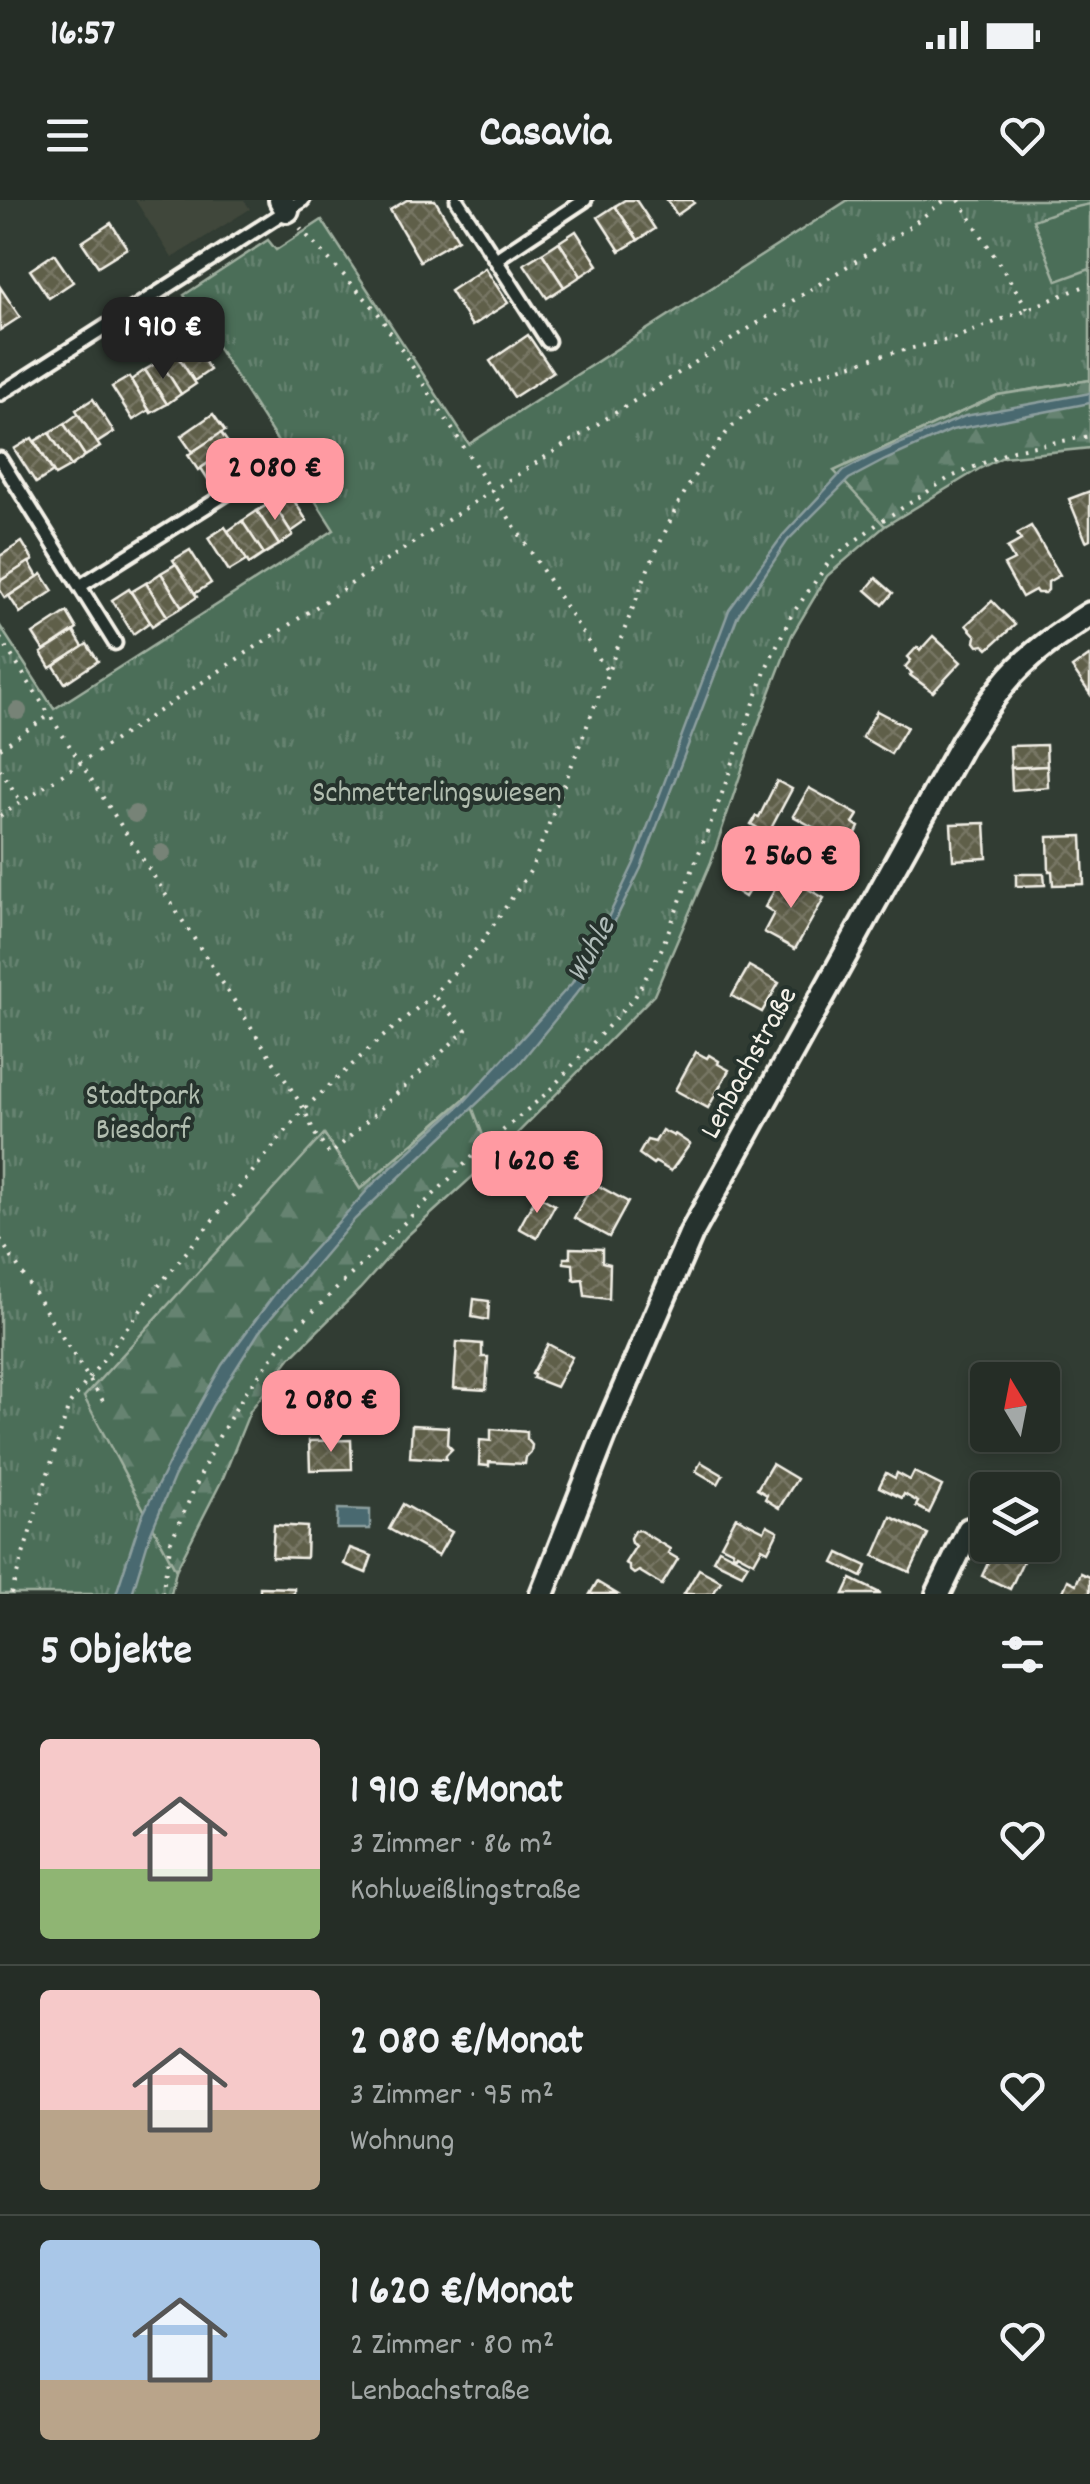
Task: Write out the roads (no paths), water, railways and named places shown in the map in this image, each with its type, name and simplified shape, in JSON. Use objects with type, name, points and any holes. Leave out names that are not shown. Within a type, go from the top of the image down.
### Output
[{"type":"street","name":"Lenbachstraße","points":[[542,1594],[606,1430],[690,1234],[956,755],[1004,682],[1031,656],[1090,614]]},
{"type":"street","points":[[938,1594],[969,1530]]},
{"type":"lane","points":[[457,200],[548,340]]},
{"type":"lane","points":[[496,259],[585,200]]},
{"type":"lane","points":[[0,394],[290,203]]},
{"type":"lane","points":[[0,459],[115,644]]},
{"type":"lane","points":[[80,586],[278,462]]},
{"type":"water","name":"Wuhle","points":[[1090,393],[1090,403],[952,430],[885,460],[849,479],[788,540],[738,615],[641,868],[584,984],[519,1064],[355,1219],[259,1332],[174,1477],[132,1594],[116,1594],[141,1518],[186,1429],[222,1365],[282,1284],[373,1184],[463,1103],[572,983],[634,863],[729,610],[783,535],[843,471],[873,455],[965,416]]},
{"type":"water","points":[[338,1509],[370,1510],[370,1529],[337,1529]]},
{"type":"park label","name":"Schmetterlingswiesen","points":[[437,795]]},
{"type":"park label","name":"Stadtpark Biesdorf","points":[[143,1115]]}]
